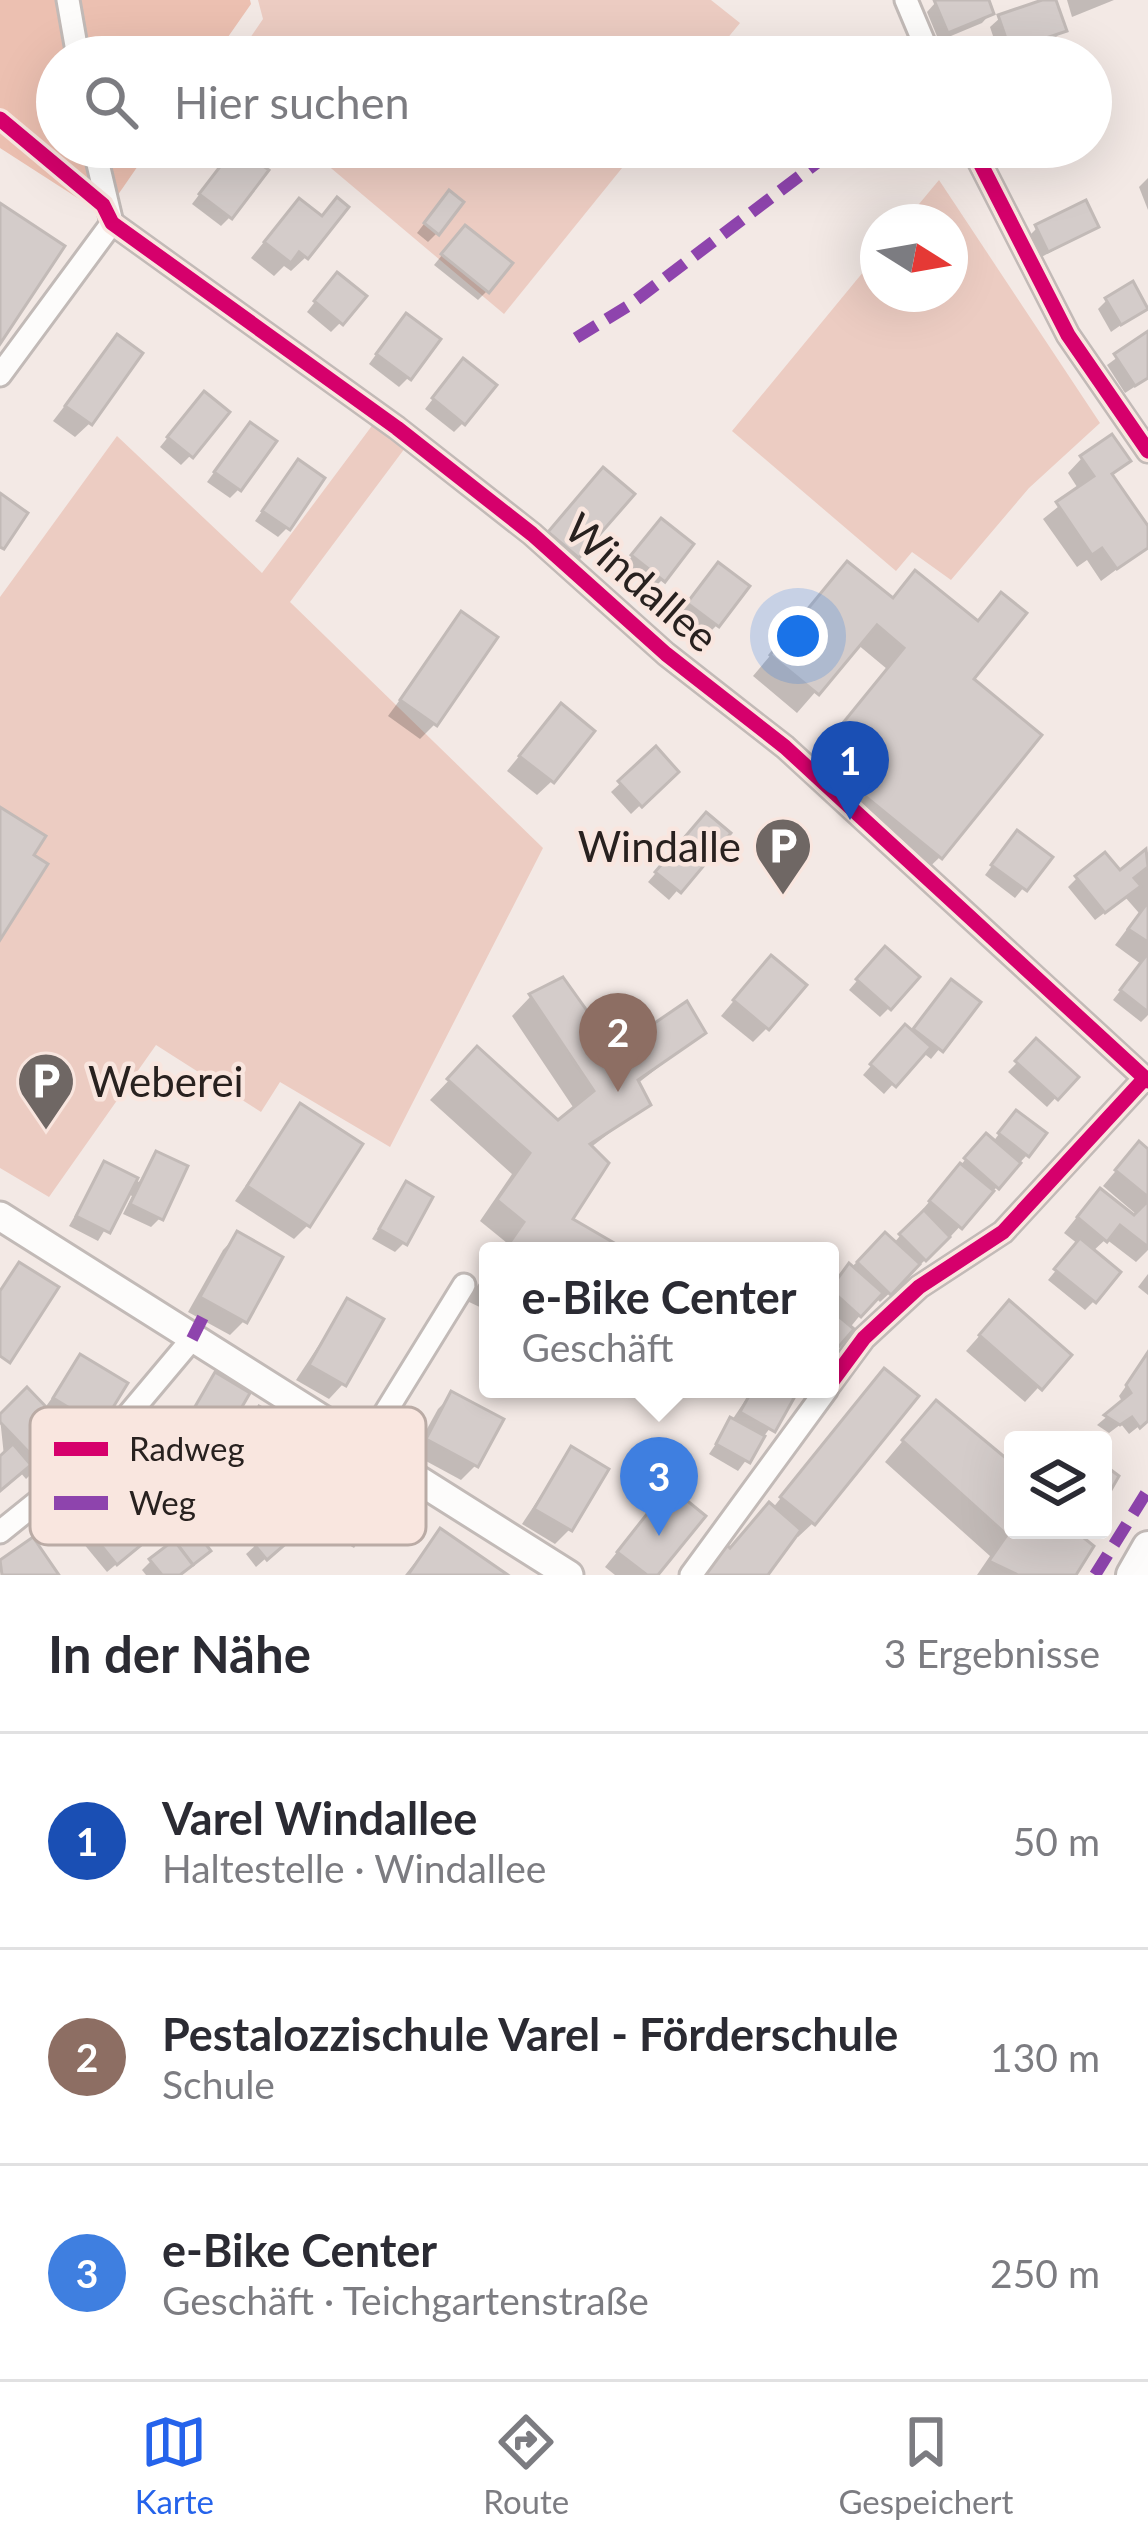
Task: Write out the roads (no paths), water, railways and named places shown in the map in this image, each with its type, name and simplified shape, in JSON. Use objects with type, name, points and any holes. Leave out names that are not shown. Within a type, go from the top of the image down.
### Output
[{"type":"main road","points":[[0,1216],[300,1407]]},
{"type":"main road","points":[[426,1486],[569,1575]]},
{"type":"main road","points":[[1132,1575],[1148,1547]]},
{"type":"street","points":[[68,0],[74,36]]},
{"type":"street","points":[[906,0],[921,36]]},
{"type":"street","points":[[0,375],[112,223],[98,168]]},
{"type":"street","points":[[983,168],[1068,335],[1148,451]]},
{"type":"street","name":"Windallee","points":[[112,223],[397,428],[532,534],[666,654],[785,746],[1146,1079]]},
{"type":"street","points":[[839,1372],[864,1338],[919,1287],[1003,1232],[1146,1079]]},
{"type":"street","points":[[389,1407],[464,1285]]},
{"type":"street","points":[[135,1407],[192,1339]]},
{"type":"street","points":[[691,1575],[820,1398]]},
{"type":"street","points":[[0,1532],[30,1508]]},
{"type":"place","name":"Varel Windallee","points":[[850,820]]},
{"type":"place","name":"Windalle","points":[[783,897]]},
{"type":"place","name":"Pestalozzischule Varel - Förderschule","points":[[618,1092]]},
{"type":"place","name":"Weberei","points":[[46,1132]]},
{"type":"place","name":"e-Bike Center","points":[[659,1536]]}]
